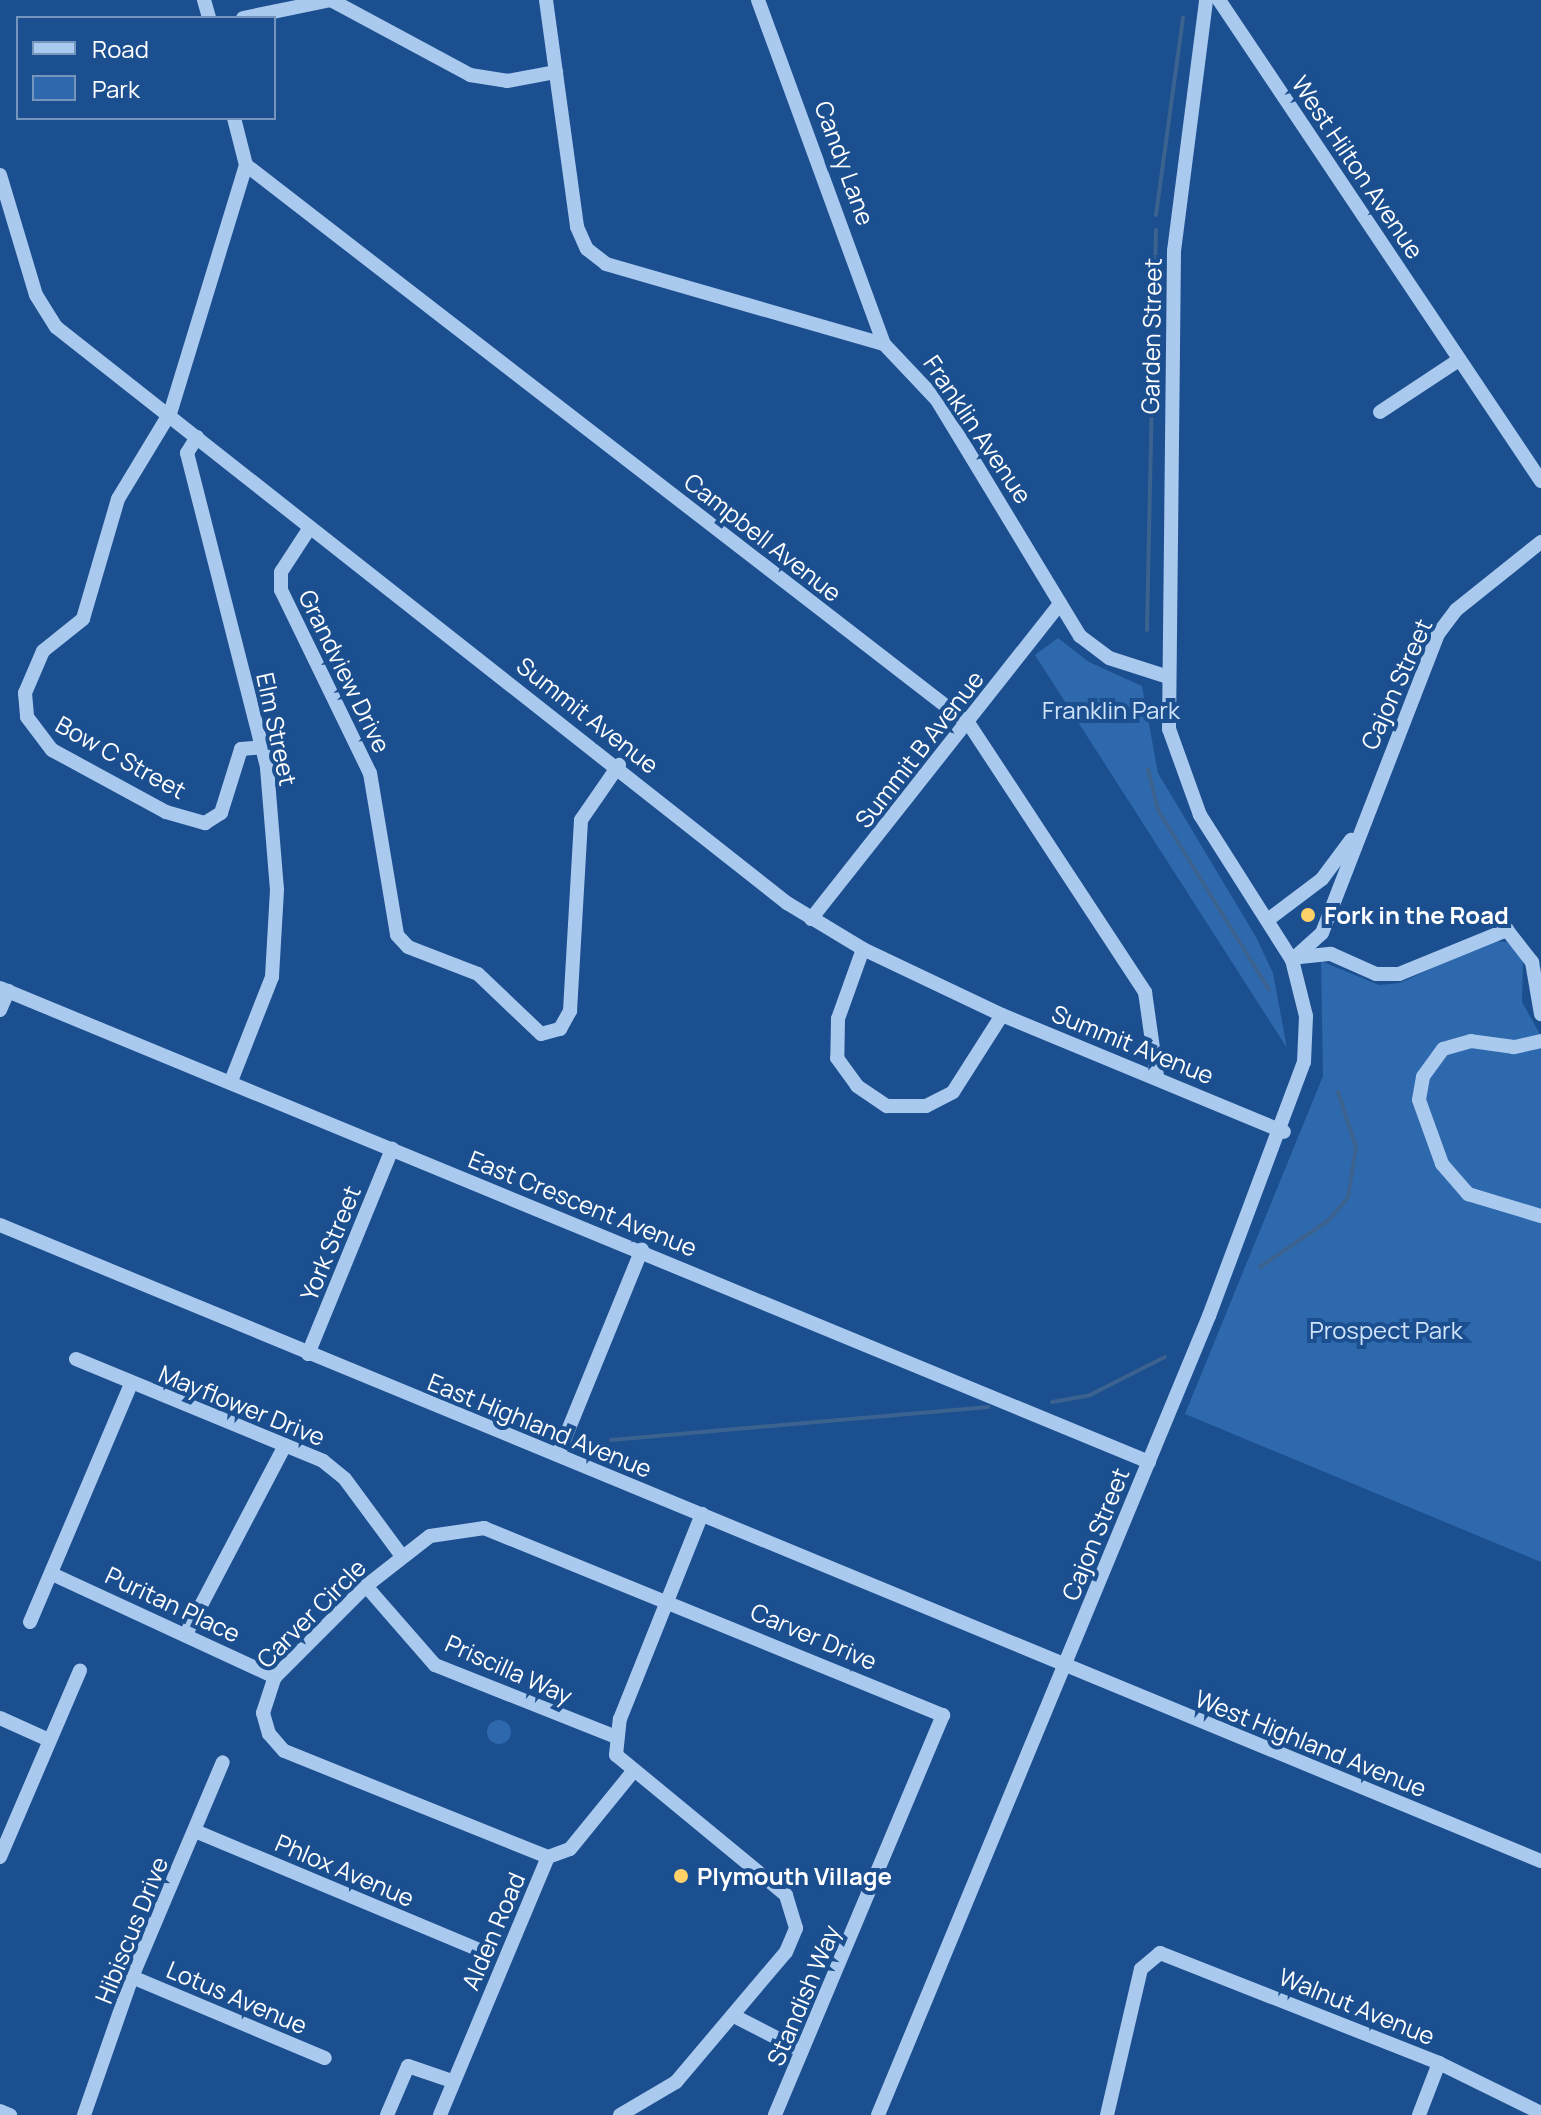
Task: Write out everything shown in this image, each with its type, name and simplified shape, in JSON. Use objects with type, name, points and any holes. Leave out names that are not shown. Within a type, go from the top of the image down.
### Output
[{"type":"street","points":[[253,16],[331,0],[470,75],[507,81],[556,72]]},
{"type":"street","points":[[546,0],[577,227],[587,249],[606,264],[884,344]]},
{"type":"street","name":"Candy Lane","points":[[758,0],[817,145],[884,344]]},
{"type":"street","name":"Garden Street","points":[[1165,676],[1174,251],[1206,0]]},
{"type":"street","name":"West Hilton Avenue","points":[[1219,0],[1541,481]]},
{"type":"street","points":[[170,413],[246,165],[235,120]]},
{"type":"street","name":"Campbell Avenue","points":[[246,165],[969,724],[1145,992],[1157,1076]]},
{"type":"street","name":"Summit Avenue","points":[[0,175],[36,295],[56,327],[170,413],[309,529],[619,765],[811,919],[863,949],[1002,1015],[1157,1076],[1284,1132]]},
{"type":"street","name":"Franklin Avenue","points":[[884,344],[937,400],[1080,636],[1109,658],[1165,676]]},
{"type":"street","points":[[1380,412],[1459,360]]},
{"type":"street","name":"Bow C Street","points":[[170,413],[118,499],[83,619],[28,672],[27,717],[52,750],[166,812],[205,823],[221,813],[241,749],[262,747]]},
{"type":"street","name":"Elm Street","points":[[197,437],[187,453],[262,747],[277,890],[272,977],[231,1081]]},
{"type":"street","name":"Grandview Drive","points":[[309,529],[281,572],[281,590],[370,773],[397,935],[408,947],[478,974],[534,1032],[560,1029],[568,1018],[581,820],[619,765]]},
{"type":"street","name":"Cajon Street","points":[[1292,960],[1322,933],[1356,833],[1438,634],[1456,610],[1541,542]]},
{"type":"street","name":"Summit B Avenue","points":[[811,919],[969,724],[1060,604]]},
{"type":"street","points":[[1165,676],[1183,783],[1269,919]]},
{"type":"street","name":"Cajon Street","points":[[878,2115],[1284,1132],[1304,1059],[1306,1016],[1292,960],[1269,919],[1322,879],[1356,833]]},
{"type":"street","points":[[1292,960],[1321,952],[1376,974],[1399,974],[1507,930],[1532,962],[1541,1014]]},
{"type":"street","points":[[863,949],[838,1019],[837,1058],[857,1086],[887,1106],[926,1106],[953,1092],[1002,1015]]},
{"type":"street","points":[[0,1010],[4,989]]},
{"type":"street","name":"East Crescent Avenue","points":[[4,989],[642,1249],[1149,1462]]},
{"type":"street","points":[[1541,1041],[1514,1047],[1471,1041],[1443,1049],[1423,1077],[1419,1100],[1442,1164],[1468,1194],[1541,1216]]},
{"type":"street","name":"York Street","points":[[308,1354],[392,1149]]},
{"type":"street","name":"East Highland Avenue","points":[[0,1225],[1063,1666]]},
{"type":"street","points":[[558,1455],[642,1249]]},
{"type":"street","name":"Mayflower Drive","points":[[76,1359],[285,1445],[339,1473],[401,1555]]},
{"type":"street","points":[[30,1622],[131,1384]]},
{"type":"street","points":[[187,1632],[285,1445]]},
{"type":"street","points":[[620,2115],[676,2082],[734,2016],[793,1941],[792,1905],[631,1774],[616,1755],[616,1737],[702,1514]]},
{"type":"street","name":"Carver Circle","points":[[548,1857],[284,1751],[263,1713],[275,1677],[401,1555],[444,1531],[484,1528],[668,1598]]},
{"type":"street","name":"Puritan Place","points":[[52,1574],[187,1632],[275,1677]]},
{"type":"street","name":"Priscilla Way","points":[[366,1586],[435,1665],[616,1737]]},
{"type":"street","name":"Carver Drive","points":[[668,1598],[943,1715]]},
{"type":"street","name":"West Highland Avenue","points":[[1063,1666],[1541,1861]]},
{"type":"street","points":[[0,1857],[80,1670]]},
{"type":"street","name":"Standish Way","points":[[775,2115],[943,1715]]},
{"type":"street","points":[[0,1718],[49,1740]]},
{"type":"street","name":"Hibiscus Drive","points":[[84,2115],[132,1977],[223,1762]]},
{"type":"street","name":"Alden Road","points":[[440,2115],[548,1857],[570,1849],[631,1774]]},
{"type":"street","name":"Phlox Avenue","points":[[195,1831],[479,1950]]},
{"type":"street","name":"Walnut Avenue","points":[[1107,2115],[1141,1969],[1152,1956],[1169,1953],[1439,2063],[1541,2113]]},
{"type":"street","name":"Lotus Avenue","points":[[132,1977],[325,2058]]},
{"type":"street","points":[[734,2016],[802,2051]]},
{"type":"street","points":[[1419,2115],[1439,2063]]},
{"type":"street","points":[[387,2115],[408,2066],[452,2081]]},
{"type":"street","points":[[0,2111],[10,2115]]},
{"type":"green space","name":"Franklin Park","points":[[1058,638],[1089,662],[1142,686],[1158,773],[1256,937],[1273,973],[1287,1048],[1035,655]]},
{"type":"green space","name":"Prospect Park","points":[[1491,941],[1507,942],[1523,959],[1522,1002],[1541,1036],[1541,1562],[1185,1414],[1323,1076],[1321,961],[1379,985],[1400,983]]},
{"type":"green space","points":[[499,1720],[508,1723],[511,1732],[508,1741],[499,1744],[490,1741],[487,1732],[490,1723]]},
{"type":"waterway","points":[[1156,215],[1183,18]]},
{"type":"waterway","points":[[1154,325],[1156,230]]},
{"type":"waterway","points":[[1147,630],[1153,349]]},
{"type":"waterway","points":[[1148,769],[1158,810],[1269,990]]},
{"type":"waterway","points":[[1260,1267],[1329,1220],[1348,1197],[1356,1147],[1338,1092]]},
{"type":"waterway","points":[[1052,1402],[1090,1395],[1165,1357]]},
{"type":"waterway","points":[[611,1440],[989,1407]]},
{"type":"place","name":"Fork in the Road","points":[[1308,915]]},
{"type":"place","name":"Plymouth Village","points":[[681,1876]]}]
